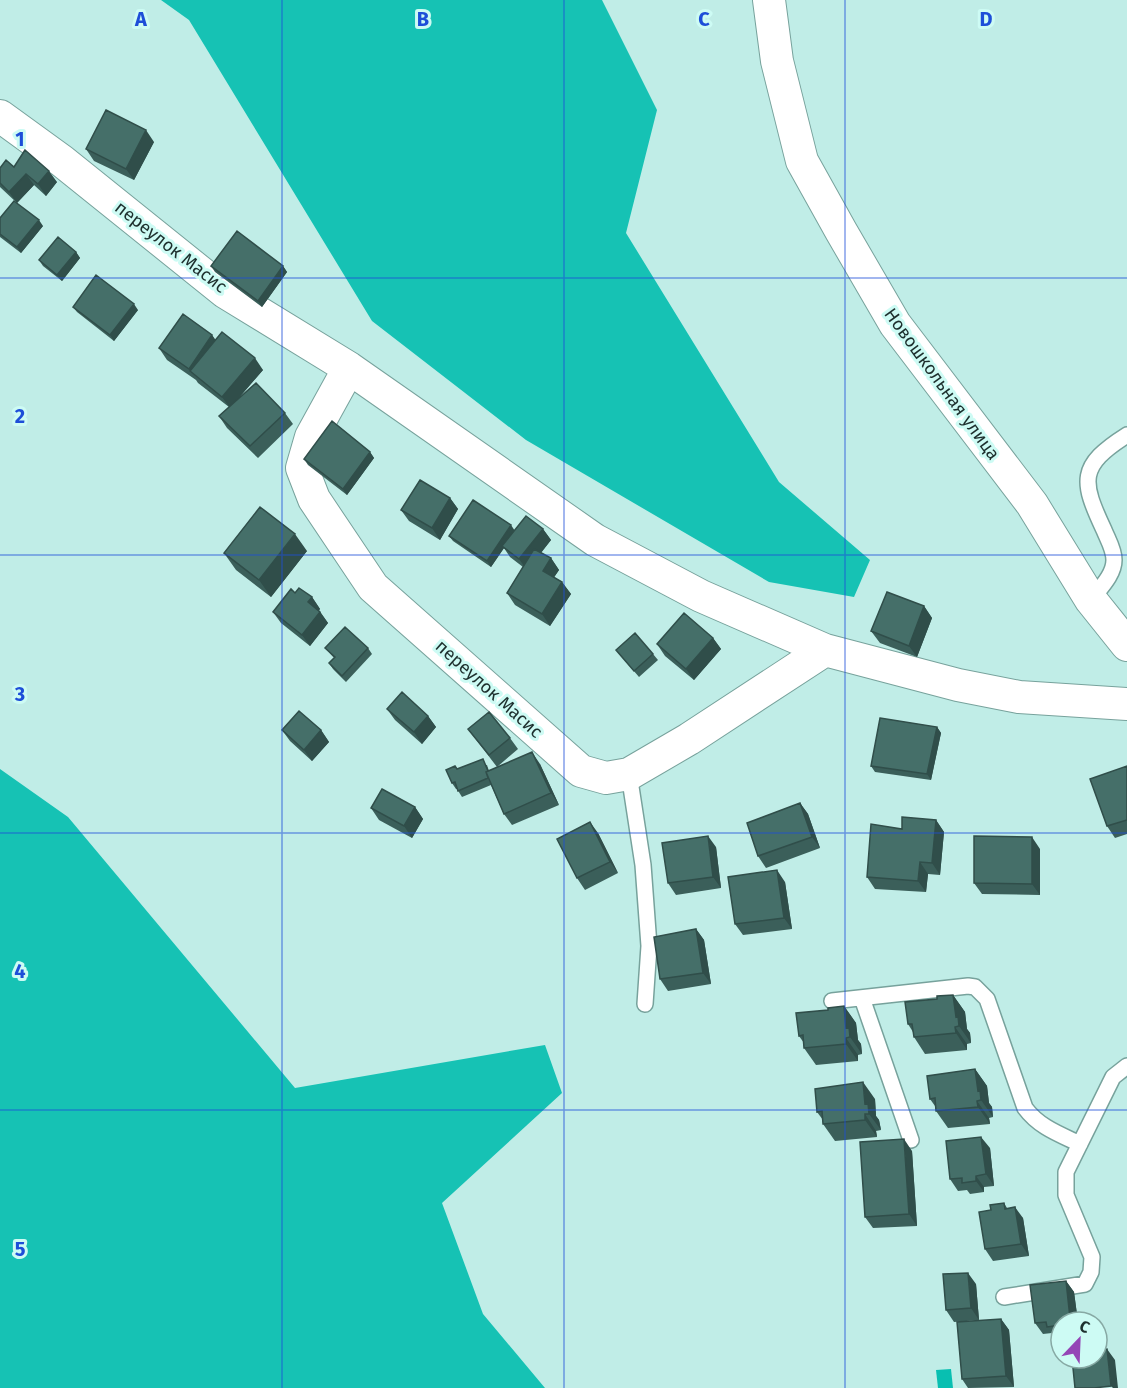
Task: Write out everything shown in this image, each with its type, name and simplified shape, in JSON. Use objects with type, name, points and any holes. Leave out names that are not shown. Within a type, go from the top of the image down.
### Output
[{"type":"street","name":"Новошкольная улица","points":[[769,0],[777,61],[802,161],[895,324],[1032,504],[1091,600],[1127,645]]},
{"type":"street","name":"переулок Масис","points":[[0,116],[62,161],[225,292],[349,368],[595,540],[701,596],[825,650],[958,685],[1019,697],[1127,704]]},
{"type":"street","name":"переулок Масис","points":[[349,368],[311,437],[302,468],[314,499],[373,587],[581,771],[606,778],[629,774],[689,739],[825,650]]},
{"type":"lane","points":[[1091,600],[1110,575],[1114,562],[1113,548],[1089,498],[1087,479],[1095,460],[1107,448],[1127,435]]},
{"type":"lane","points":[[629,774],[644,876],[649,946],[645,1004]]},
{"type":"lane","points":[[832,1001],[975,987],[987,999],[1025,1108],[1033,1119],[1044,1127],[1080,1144]]},
{"type":"lane","points":[[862,998],[911,1140]]},
{"type":"lane","points":[[1004,1297],[1085,1284],[1091,1272],[1092,1257],[1066,1194],[1066,1172],[1113,1077],[1127,1066]]},
{"type":"shaded area","points":[[161,0],[602,0],[657,110],[626,233],[779,482],[870,560],[854,597],[769,582],[526,440],[372,321],[189,20]]},
{"type":"shaded area","points":[[0,769],[68,817],[295,1088],[545,1045],[562,1093],[442,1203],[483,1314],[545,1388],[0,1388]]},
{"type":"shaded area","points":[[951,1369],[953,1388],[938,1388],[936,1370]]},
{"type":"building","points":[[106,110],[146,130],[126,169],[86,149]]},
{"type":"building","points":[[25,150],[49,171],[38,184],[26,174],[9,192],[0,183],[0,168],[6,160],[14,167]]},
{"type":"building","points":[[14,201],[39,220],[17,247],[0,234],[0,218]]},
{"type":"building","points":[[237,231],[283,266],[258,301],[211,266]]},
{"type":"building","points":[[58,237],[76,252],[57,275],[39,260]]},
{"type":"building","points":[[96,275],[134,304],[110,335],[73,307]]},
{"type":"building","points":[[183,314],[212,335],[189,369],[159,348]]},
{"type":"building","points":[[222,332],[255,358],[222,397],[190,371]]},
{"type":"building","points":[[256,383],[285,413],[250,446],[219,416]]},
{"type":"building","points":[[332,421],[370,452],[343,489],[304,459]]},
{"type":"building","points":[[420,480],[450,498],[432,528],[401,510]]},
{"type":"building","points":[[473,500],[511,525],[487,561],[449,536]]},
{"type":"building","points":[[260,507],[295,534],[259,580],[224,553]]},
{"type":"building","points":[[526,516],[543,529],[519,559],[502,546]]},
{"type":"building","points":[[534,549],[551,558],[543,571],[562,582],[542,614],[507,593]]},
{"type":"building","points":[[299,588],[312,597],[308,602],[320,612],[302,635],[273,612],[291,589],[295,593]]},
{"type":"building","points":[[887,592],[924,606],[909,646],[871,631]]},
{"type":"building","points":[[684,613],[713,638],[686,669],[657,644]]},
{"type":"building","points":[[345,627],[368,648],[342,676],[329,663],[335,657],[325,648]]},
{"type":"building","points":[[635,633],[653,654],[634,671],[616,650]]},
{"type":"building","points":[[402,692],[428,716],[414,732],[387,709]]},
{"type":"building","points":[[299,711],[321,730],[304,750],[282,730]]},
{"type":"building","points":[[489,712],[510,738],[489,755],[468,729]]},
{"type":"building","points":[[880,718],[937,727],[927,774],[871,766]]},
{"type":"building","points":[[532,752],[551,793],[504,814],[486,772]]},
{"type":"building","points":[[483,759],[488,778],[458,791],[455,782],[452,783],[446,770],[455,766],[457,769]]},
{"type":"building","points":[[1127,766],[1127,820],[1107,826],[1090,779]]},
{"type":"building","points":[[382,789],[415,807],[404,826],[371,808]]},
{"type":"building","points":[[800,803],[812,837],[758,856],[747,823]]},
{"type":"building","points":[[902,817],[936,820],[932,863],[920,862],[918,881],[867,877],[871,824],[902,829]]},
{"type":"building","points":[[590,822],[610,862],[577,878],[557,839]]},
{"type":"building","points":[[708,836],[713,877],[668,883],[662,843]]},
{"type":"building","points":[[974,836],[1032,837],[1032,884],[974,883]]},
{"type":"building","points":[[777,870],[784,918],[735,924],[728,877]]},
{"type":"building","points":[[696,929],[703,973],[660,979],[654,937]]},
{"type":"building","points":[[953,995],[959,1026],[955,1027],[956,1033],[914,1037],[912,1024],[908,1024],[905,1002]]},
{"type":"building","points":[[844,1006],[846,1028],[849,1027],[850,1037],[846,1038],[846,1044],[804,1048],[803,1035],[799,1036],[796,1013]]},
{"type":"building","points":[[975,1069],[981,1100],[977,1101],[978,1107],[936,1111],[935,1098],[930,1099],[927,1076]]},
{"type":"building","points":[[863,1082],[865,1104],[868,1103],[869,1114],[865,1114],[865,1120],[823,1124],[822,1111],[817,1112],[815,1089]]},
{"type":"building","points":[[981,1137],[986,1174],[976,1176],[976,1181],[962,1183],[962,1178],[950,1179],[946,1141]]},
{"type":"building","points":[[904,1139],[909,1214],[865,1217],[860,1142]]},
{"type":"building","points":[[1004,1203],[1005,1209],[1015,1207],[1021,1244],[985,1249],[979,1212],[991,1210],[990,1205]]},
{"type":"building","points":[[968,1273],[971,1308],[946,1310],[943,1274]]},
{"type":"building","points":[[1066,1281],[1069,1310],[1049,1310],[1049,1327],[1047,1327],[1046,1322],[1035,1323],[1030,1285]]},
{"type":"building","points":[[1001,1319],[1006,1376],[962,1379],[957,1322]]},
{"type":"building","points":[[1109,1368],[1111,1386],[1075,1388],[1073,1370],[1109,1370]]}]
